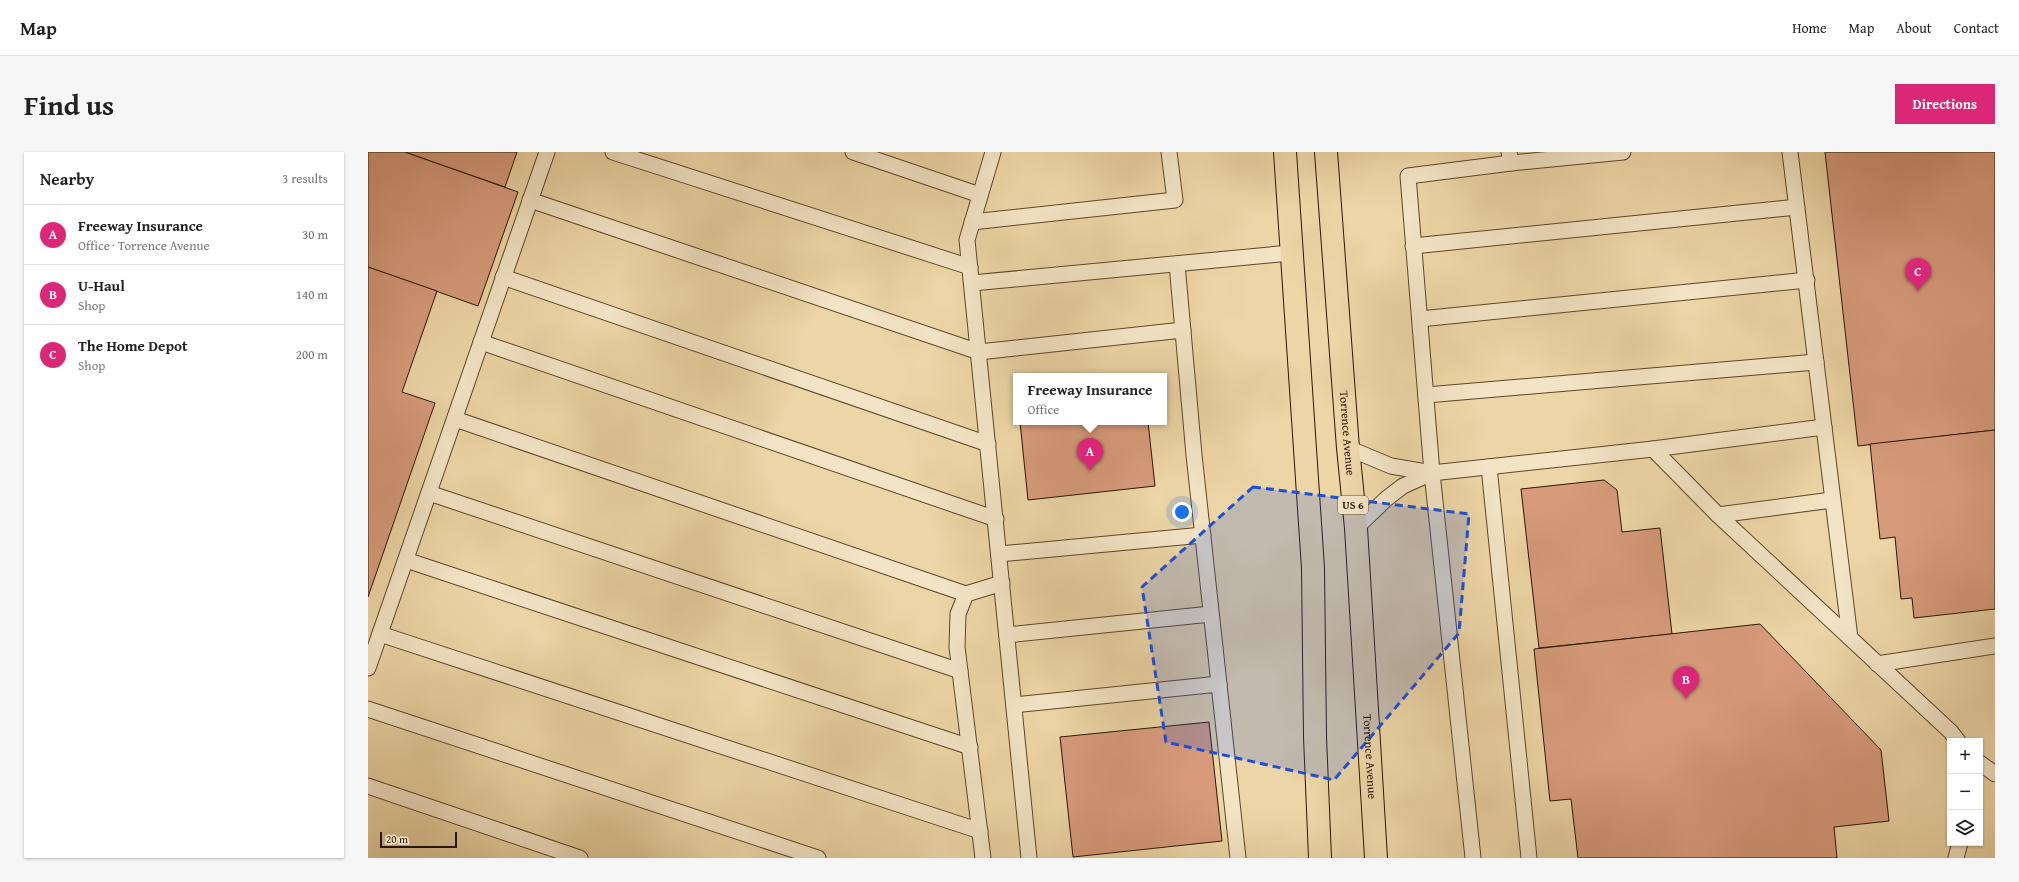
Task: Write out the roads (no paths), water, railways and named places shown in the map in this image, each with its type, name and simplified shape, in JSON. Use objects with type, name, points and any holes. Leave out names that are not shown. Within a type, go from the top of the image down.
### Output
[{"type":"main road","points":[[1285,152],[1290,253],[1313,568],[1315,737],[1320,858]]},
{"type":"main road","name":"Torrence Avenue","points":[[1326,152],[1348,448],[1356,528],[1376,858]]},
{"type":"lane","points":[[368,668],[547,152]]},
{"type":"lane","points":[[613,152],[970,267]]},
{"type":"lane","points":[[853,152],[980,196]]},
{"type":"lane","points":[[993,152],[967,240],[1029,858]]},
{"type":"lane","points":[[972,222],[1174,200],[1169,152]]},
{"type":"lane","points":[[1473,858],[1432,473],[1408,176],[1510,158],[1623,152]]},
{"type":"lane","points":[[1790,152],[1798,207],[1832,500],[1850,638]]},
{"type":"lane","points":[[530,200],[979,352],[1183,330]]},
{"type":"lane","points":[[1413,246],[1798,207]]},
{"type":"lane","points":[[972,283],[1290,253]]},
{"type":"lane","points":[[1177,264],[1202,535],[1238,858]]},
{"type":"lane","points":[[503,277],[988,444]]},
{"type":"lane","points":[[1420,319],[1807,280]]},
{"type":"lane","points":[[481,342],[996,519]]},
{"type":"lane","points":[[1426,395],[1816,362]]},
{"type":"lane","points":[[454,419],[966,594],[1002,583]]},
{"type":"lane","points":[[1348,448],[1391,466],[1432,473],[1824,427]]},
{"type":"lane","points":[[1653,448],[1718,515],[1956,738]]},
{"type":"lane","points":[[1489,467],[1529,858]]},
{"type":"lane","points":[[1356,528],[1386,499],[1403,486],[1432,473]]},
{"type":"lane","points":[[429,493],[960,671]]},
{"type":"lane","points":[[1718,515],[1832,500]]},
{"type":"lane","points":[[999,554],[1202,535]]},
{"type":"lane","points":[[406,560],[970,747]]},
{"type":"lane","points":[[966,594],[958,614],[957,647],[984,858]]},
{"type":"lane","points":[[1007,635],[1211,614]]},
{"type":"lane","points":[[380,634],[980,831]]},
{"type":"lane","points":[[1877,664],[1995,646]]},
{"type":"lane","points":[[1014,705],[1219,684]]},
{"type":"lane","points":[[368,709],[818,858]]},
{"type":"lane","points":[[1983,765],[1995,774]]},
{"type":"lane","points":[[368,786],[580,858]]},
{"type":"lane","points":[[1956,858],[1959,846]]},
{"type":"place","name":"The Home Depot","points":[[1918,291]]},
{"type":"place","name":"Freeway Insurance","points":[[1090,471]]},
{"type":"place","name":"U-Haul","points":[[1686,699]]}]
